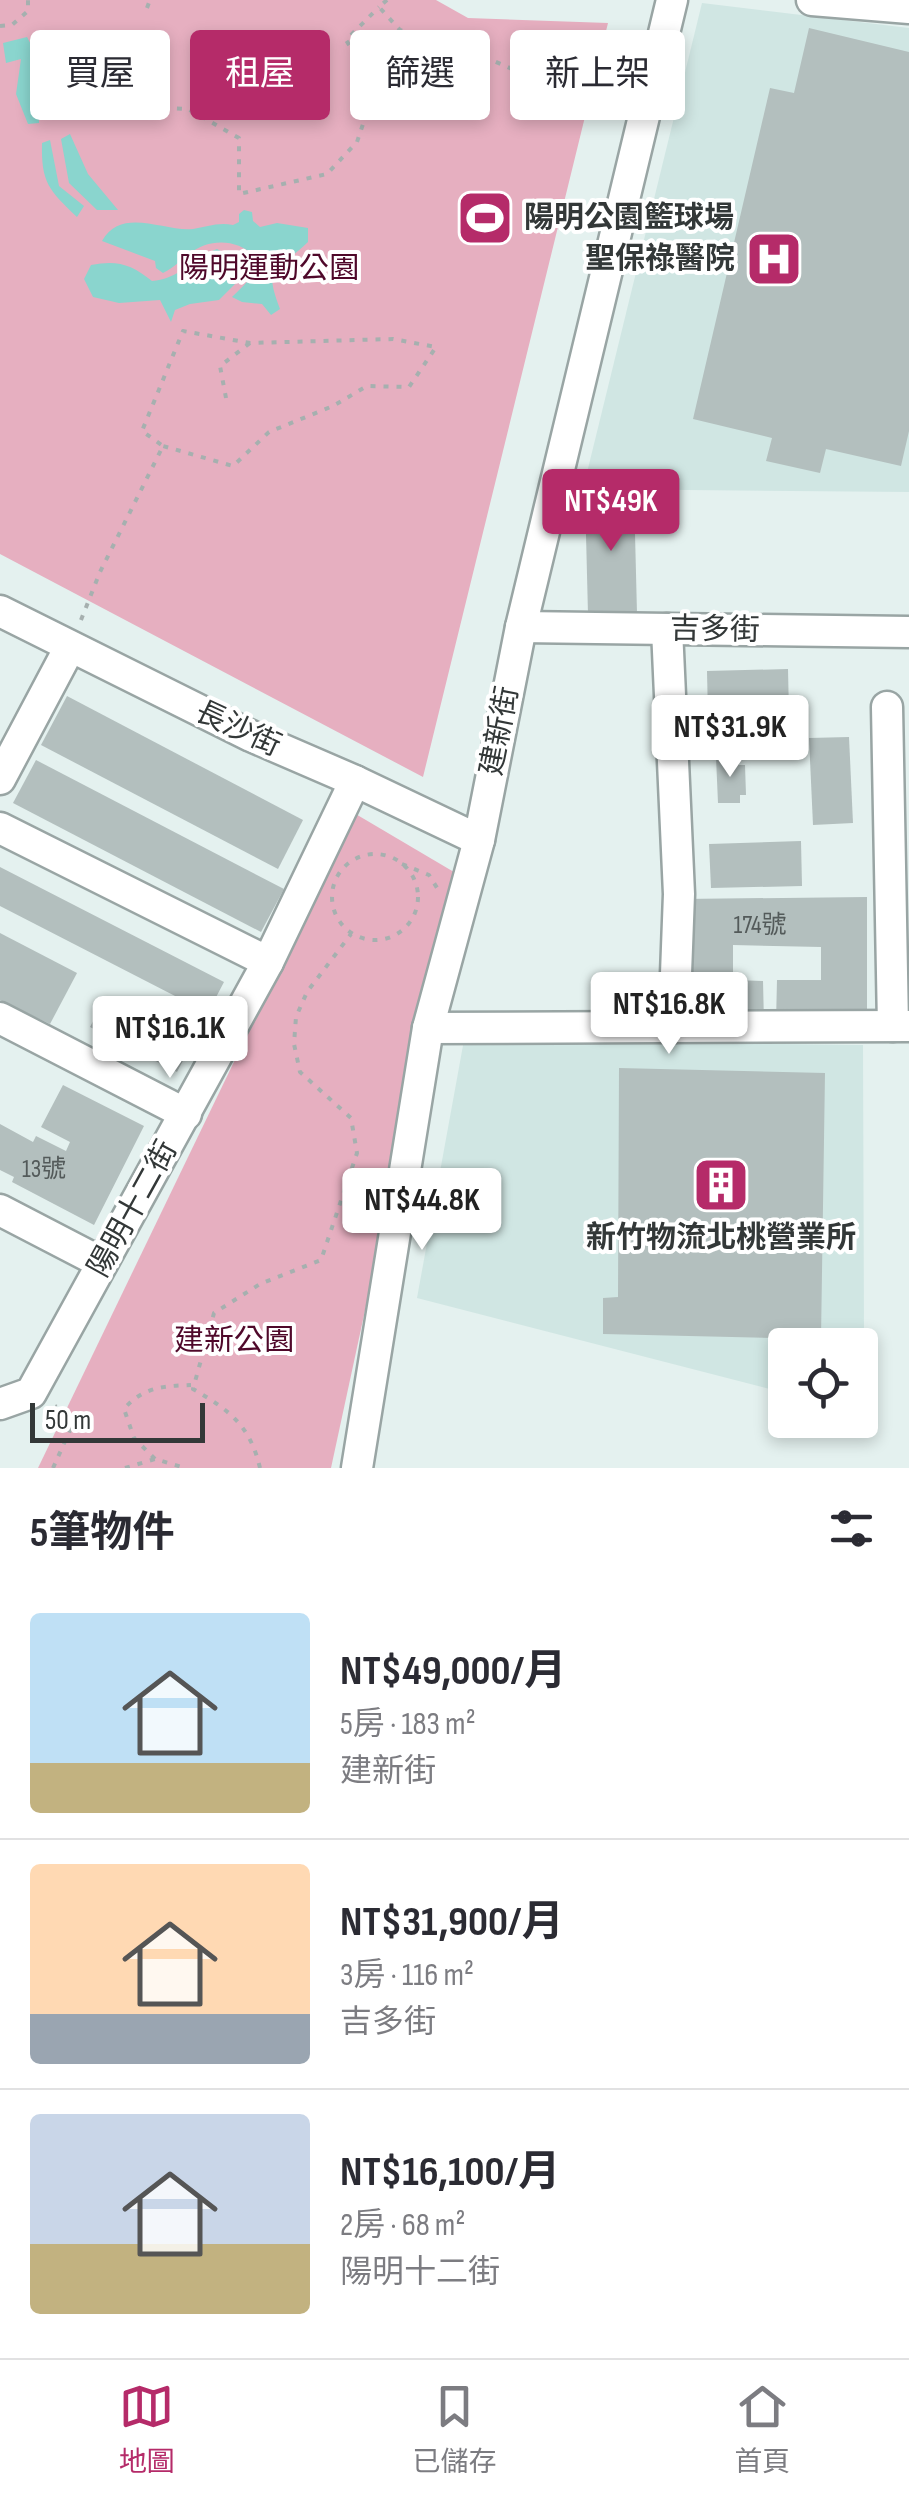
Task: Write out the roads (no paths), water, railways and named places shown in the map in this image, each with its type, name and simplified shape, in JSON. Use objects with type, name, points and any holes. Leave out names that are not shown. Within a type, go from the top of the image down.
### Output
[{"type":"street","name":"建新街","points":[[357,1468],[428,1028],[478,840],[521,627],[672,0]]},
{"type":"street","points":[[812,0],[909,8]]},
{"type":"street","name":"長沙街","points":[[0,611],[251,736],[478,840]]},
{"type":"street","name":"吉多街","points":[[521,627],[909,632]]},
{"type":"street","points":[[667,629],[679,894],[674,1027]]},
{"type":"street","points":[[0,779],[70,647]]},
{"type":"street","points":[[428,1028],[901,1026],[887,707]]},
{"type":"street","name":"陽明十二街","points":[[11,1397],[102,1263],[186,1114],[268,962],[356,781]]},
{"type":"street","points":[[0,828],[268,962]]},
{"type":"street","points":[[0,1018],[186,1114]]},
{"type":"street","points":[[0,1210],[102,1263]]},
{"type":"water","points":[[27,37],[30,43],[30,120],[39,123],[28,124],[16,94],[21,59],[6,63],[3,43]]},
{"type":"water","points":[[70,134],[88,174],[118,210],[97,210],[69,183],[61,139]]},
{"type":"water","points":[[50,140],[59,186],[84,206],[77,217],[53,192],[45,177],[42,143]]},
{"type":"water","points":[[244,210],[252,212],[253,221],[260,227],[277,223],[308,228],[308,242],[273,275],[280,309],[271,315],[262,304],[232,297],[249,280],[254,264],[254,256],[239,246],[205,245],[163,273],[156,268],[155,261],[102,241],[110,231],[132,223],[182,229],[233,225],[239,222],[239,214]]},
{"type":"water","points":[[217,249],[238,260],[248,271],[219,300],[175,310],[171,322],[160,300],[119,303],[93,297],[84,279],[91,265],[109,263],[130,267],[152,281],[162,279]]},
{"type":"place","name":"陽明公園籃球場","points":[[485,218]]},
{"type":"place","name":"聖保祿醫院","points":[[774,259]]},
{"type":"place","name":"新竹物流北桃營業所","points":[[721,1185]]},
{"type":"park label","name":"陽明運動公園","points":[[269,269]]},
{"type":"park label","name":"建新公園","points":[[234,1341]]}]
